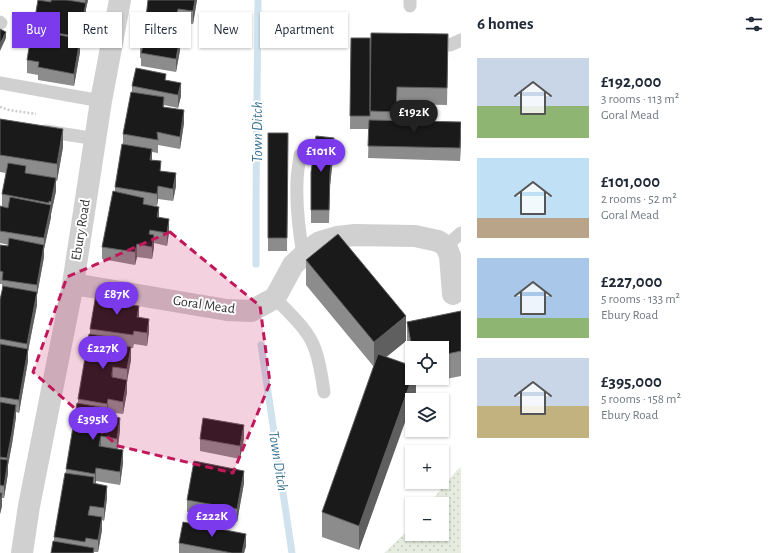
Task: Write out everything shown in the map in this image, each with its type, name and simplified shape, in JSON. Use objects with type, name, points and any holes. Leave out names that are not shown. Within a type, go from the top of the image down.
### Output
[{"type":"street","name":"Ebury Road","points":[[22,553],[29,506],[73,284],[120,0]]},
{"type":"street","points":[[275,298],[293,265],[311,248],[320,242],[337,237],[355,235],[415,236],[438,241],[453,240],[450,256],[453,294]]},
{"type":"street","name":"Goral Mead","points":[[73,284],[227,310],[251,311],[275,298]]},
{"type":"lane","points":[[419,44],[450,45],[461,40]]},
{"type":"lane","points":[[0,83],[102,102]]},
{"type":"lane","points":[[37,130],[96,139]]},
{"type":"lane","points":[[300,155],[297,183],[297,209],[303,255]]},
{"type":"lane","points":[[275,298],[303,328],[315,348],[324,392]]},
{"type":"highlighted area","points":[[170,232],[260,306],[270,383],[233,473],[118,446],[33,372],[67,277]]},
{"type":"shaded area","points":[[461,467],[461,553],[384,553],[405,533],[405,541],[449,541],[449,497],[435,497],[441,489],[449,489],[449,480]]},
{"type":"building","points":[[38,0],[51,2],[51,0],[67,0],[86,3],[84,12],[68,12],[68,35],[60,34],[60,12],[36,12]]},
{"type":"building","points":[[148,0],[195,0],[193,11],[178,9],[177,12],[147,12]]},
{"type":"building","points":[[0,29],[6,32],[0,44]]},
{"type":"building","points":[[371,33],[448,34],[447,88],[397,87],[396,112],[370,111]]},
{"type":"building","points":[[60,35],[68,37],[68,48],[78,48],[74,74],[38,67],[39,62],[27,60],[29,48],[60,48]]},
{"type":"building","points":[[351,38],[370,38],[370,116],[350,116]]},
{"type":"building","points":[[142,48],[178,48],[176,59],[141,53]]},
{"type":"building","points":[[136,68],[166,74],[165,80],[181,83],[178,95],[132,86]]},
{"type":"building","points":[[131,92],[164,97],[163,107],[184,110],[180,137],[157,132],[158,140],[123,134]]},
{"type":"building","points":[[0,119],[63,129],[57,164],[0,155]]},
{"type":"building","points":[[369,120],[461,122],[460,148],[368,146]]},
{"type":"building","points":[[268,133],[288,133],[287,238],[268,238]]},
{"type":"building","points":[[316,136],[334,138],[330,173],[329,210],[311,210],[311,172]]},
{"type":"building","points":[[122,144],[152,149],[150,160],[161,161],[160,171],[176,173],[173,189],[158,186],[157,194],[115,187]]},
{"type":"building","points":[[8,163],[26,166],[25,173],[56,178],[51,202],[49,201],[49,203],[2,194]]},
{"type":"building","points":[[113,191],[144,198],[143,204],[159,207],[157,217],[169,219],[167,233],[150,230],[149,234],[154,235],[152,247],[137,244],[135,252],[102,247]]},
{"type":"building","points":[[10,197],[51,205],[44,238],[0,231],[0,206],[8,208]]},
{"type":"building","points":[[338,234],[406,316],[374,342],[306,260]]},
{"type":"building","points":[[9,238],[44,245],[37,285],[2,280],[3,272],[0,271],[0,245],[8,246]]},
{"type":"building","points":[[3,286],[37,292],[27,344],[0,339],[0,300]]},
{"type":"building","points":[[96,294],[125,298],[124,304],[139,306],[137,317],[149,319],[147,333],[134,331],[133,335],[90,329]]},
{"type":"building","points":[[461,311],[461,351],[449,354],[449,341],[411,341],[407,322]]},
{"type":"building","points":[[89,334],[117,338],[116,345],[131,347],[127,369],[113,367],[112,373],[112,377],[127,380],[123,402],[108,399],[107,404],[78,399]]},
{"type":"building","points":[[0,344],[28,349],[19,400],[0,397]]},
{"type":"building","points":[[378,354],[405,364],[405,385],[409,385],[407,393],[405,393],[405,398],[359,526],[322,512]]},
{"type":"building","points":[[0,402],[16,405],[7,458],[0,457]]},
{"type":"building","points":[[77,403],[106,408],[105,415],[120,418],[117,439],[101,436],[99,446],[123,450],[120,472],[96,468],[95,474],[66,469]]},
{"type":"building","points":[[203,418],[244,425],[240,446],[200,439]]},
{"type":"building","points":[[0,459],[8,460],[4,486],[0,485]]},
{"type":"building","points":[[194,461],[244,471],[237,509],[187,500]]},
{"type":"building","points":[[65,473],[94,477],[93,483],[107,486],[104,508],[90,506],[88,515],[102,517],[98,540],[86,538],[85,542],[54,537]]},
{"type":"building","points":[[183,522],[246,534],[242,553],[232,553],[179,543]]},
{"type":"building","points":[[53,541],[94,548],[93,553],[51,553]]},
{"type":"waterway","name":"Town Ditch","points":[[256,264],[258,0]]},
{"type":"waterway","name":"Town Ditch","points":[[261,345],[292,553]]}]
